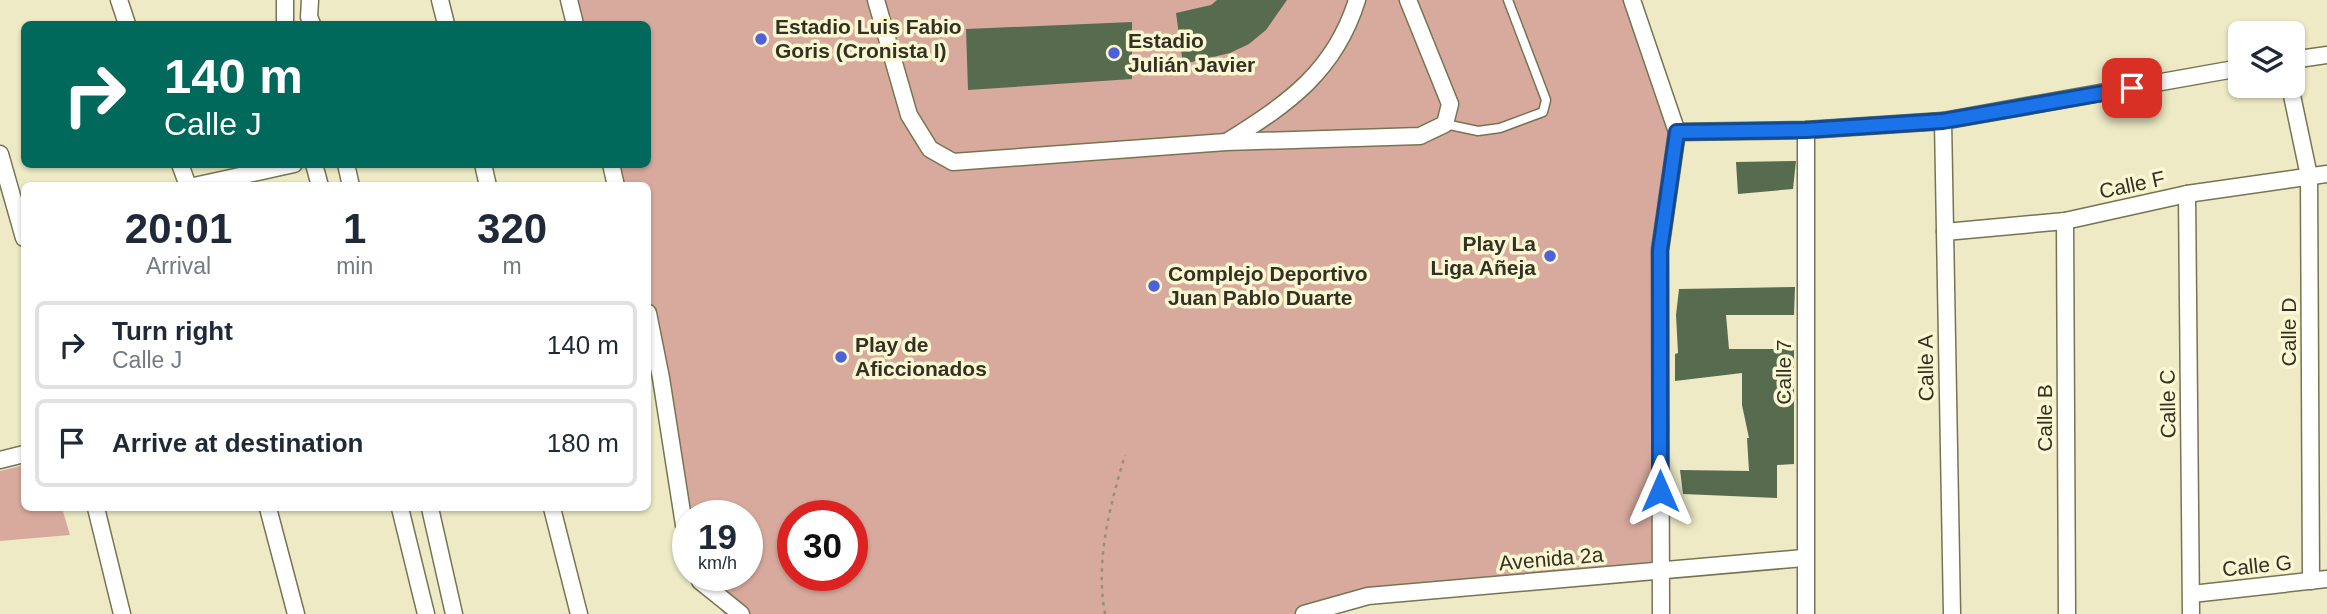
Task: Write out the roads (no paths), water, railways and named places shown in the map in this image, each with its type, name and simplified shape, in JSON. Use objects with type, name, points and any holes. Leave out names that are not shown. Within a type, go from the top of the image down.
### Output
[{"type":"street","points":[[119,0],[126,21]]},
{"type":"street","points":[[285,0],[285,21]]},
{"type":"street","points":[[310,0],[311,21]]},
{"type":"street","points":[[440,0],[445,21]]},
{"type":"street","points":[[569,0],[574,21]]},
{"type":"street","points":[[876,0],[909,115],[930,149],[953,162],[1226,142],[1420,136],[1445,124],[1450,104],[1408,0]]},
{"type":"street","points":[[1226,142],[1272,114],[1315,77],[1348,27],[1357,0]]},
{"type":"street","points":[[1632,0],[1677,132],[1660,250],[1661,614]]},
{"type":"street","points":[[2305,58],[2327,55]]},
{"type":"street","points":[[1677,132],[1806,130],[1943,121],[2228,70]]},
{"type":"street","name":"Calle D","points":[[2293,98],[2309,176],[2319,580]]},
{"type":"street","name":"Calle A","points":[[1943,121],[1952,614]]},
{"type":"street","name":"Calle 7","points":[[1806,130],[1806,614]]},
{"type":"street","points":[[0,155],[4,178],[21,228]]},
{"type":"street","points":[[212,182],[276,168]]},
{"type":"street","name":"Calle F","points":[[1945,232],[2066,221],[2187,194],[2327,174]]},
{"type":"street","name":"Calle C","points":[[2187,194],[2191,614]]},
{"type":"street","name":"Calle B","points":[[2066,221],[2067,614]]},
{"type":"street","points":[[651,328],[680,500]]},
{"type":"street","points":[[0,460],[21,455]]},
{"type":"street","points":[[97,511],[122,614]]},
{"type":"street","points":[[269,511],[296,614]]},
{"type":"street","points":[[401,511],[426,614]]},
{"type":"street","points":[[431,511],[454,614]]},
{"type":"street","points":[[553,511],[579,614]]},
{"type":"street","name":"Avenida 2a","points":[[1304,614],[1368,596],[1804,558]]},
{"type":"street","name":"Calle G","points":[[2192,594],[2319,580]]},
{"type":"street","points":[[708,591],[724,614]]},
{"type":"street","points":[[714,591],[741,614]]},
{"type":"lane","points":[[1445,124],[1478,131],[1500,128],[1543,112],[1546,107],[1546,100],[1508,0]]},
{"type":"place","name":"Estadio Luis Fabio Goris (Cronista I)","points":[[761,39]]},
{"type":"place","name":"Estadio Julián Javier","points":[[1114,53]]},
{"type":"place","name":"Play La Liga Añeja","points":[[1550,256]]},
{"type":"place","name":"Complejo Deportivo Juan Pablo Duarte","points":[[1154,286]]},
{"type":"place","name":"Play de Aficcionados","points":[[841,357]]}]
